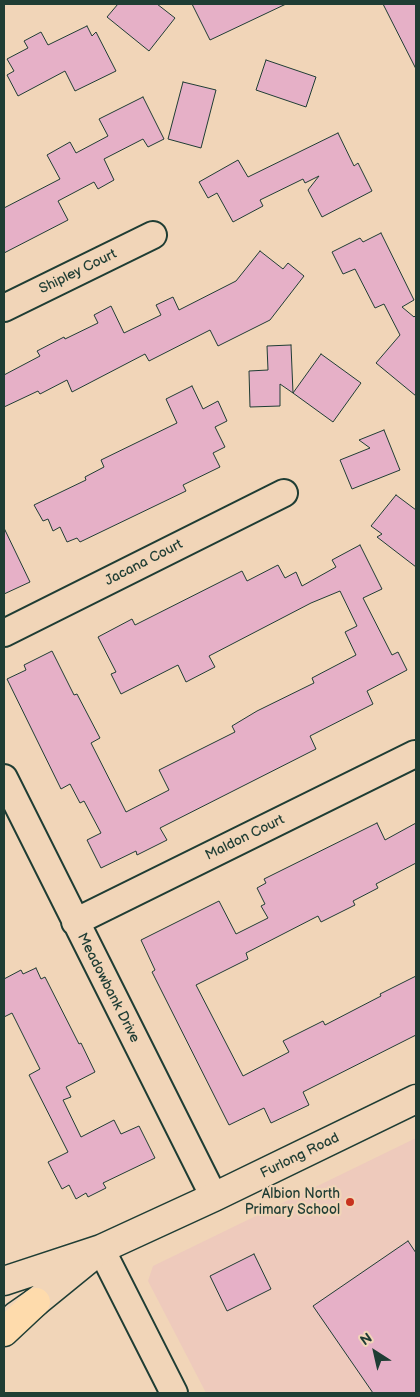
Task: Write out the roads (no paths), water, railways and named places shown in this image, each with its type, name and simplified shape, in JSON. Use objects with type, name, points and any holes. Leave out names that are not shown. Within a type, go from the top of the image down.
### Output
[{"type":"highway","points":[[4,1332],[36,1302]]},
{"type":"street","name":"Shipley Court","points":[[4,308],[153,235]]},
{"type":"street","name":"Jacana Court","points":[[4,633],[284,493]]},
{"type":"street","name":"Maldon Court","points":[[75,922],[415,754]]},
{"type":"street","name":"Meadowbank Drive","points":[[4,778],[214,1197]]},
{"type":"street","name":"Furlong Road","points":[[4,1281],[101,1249],[214,1197],[416,1099]]},
{"type":"street","name":"Furlong Road","points":[[4,1325],[36,1302],[101,1249]]},
{"type":"street","points":[[101,1249],[174,1393]]},
{"type":"place","name":"Albion North Primary School","points":[[350,1202]]}]
